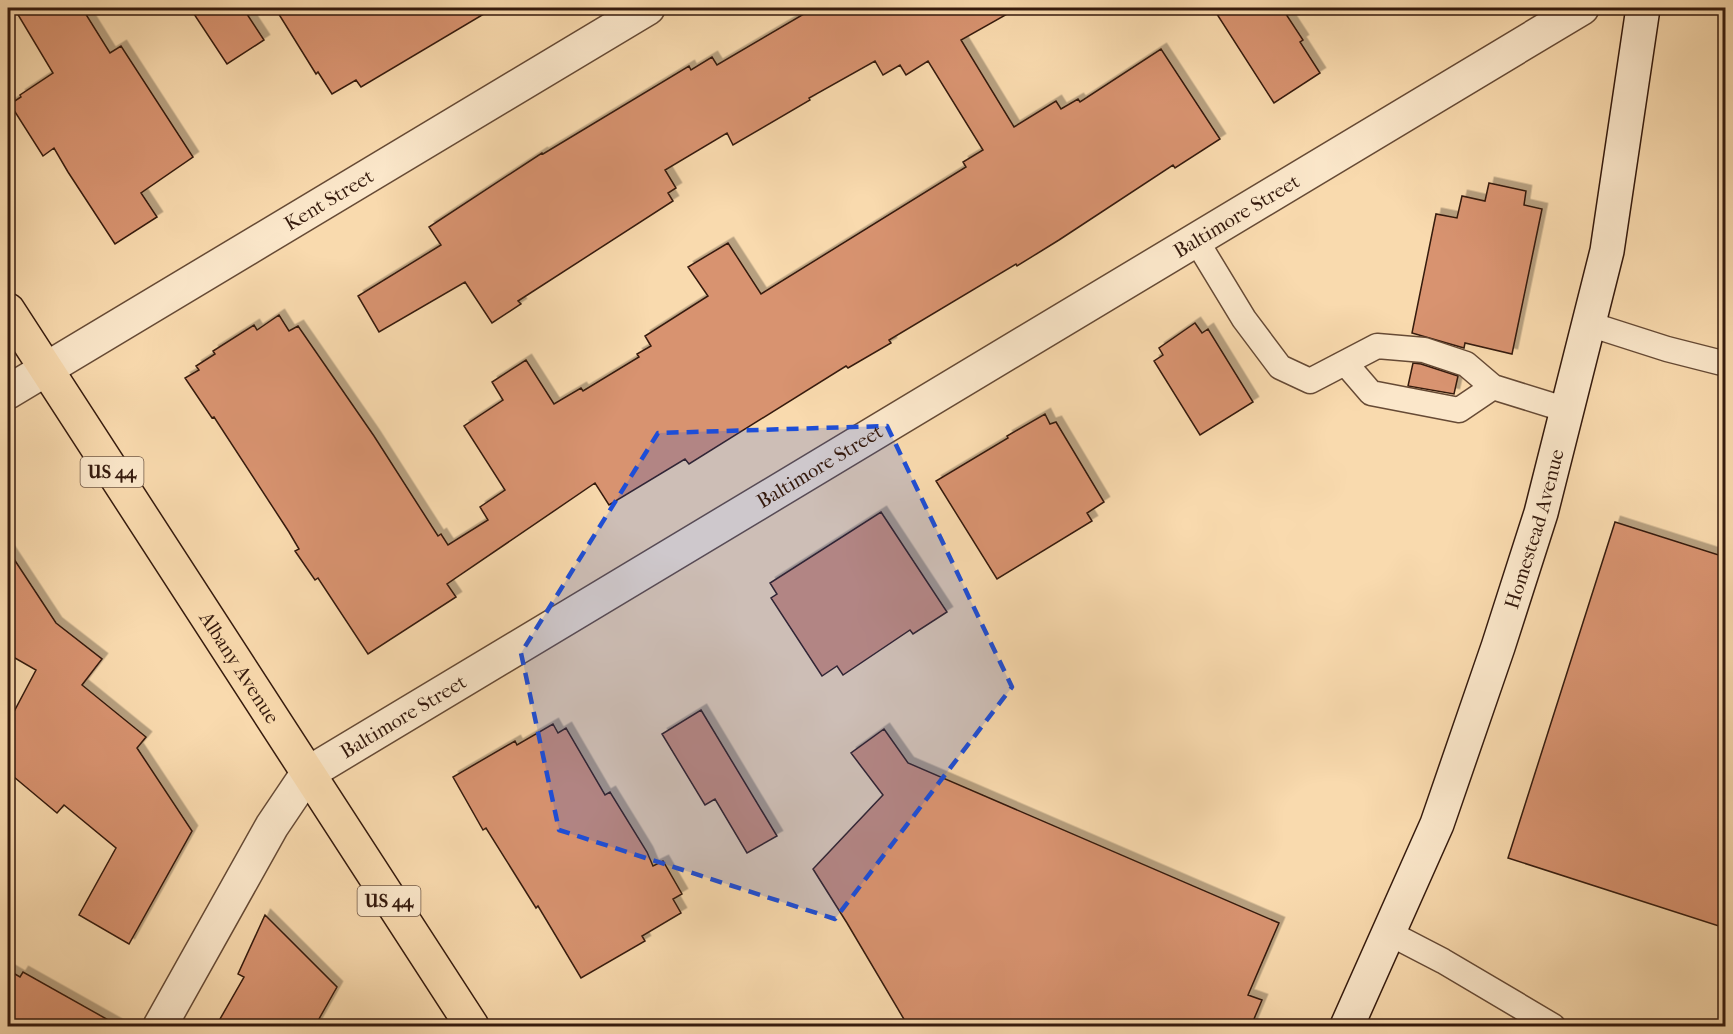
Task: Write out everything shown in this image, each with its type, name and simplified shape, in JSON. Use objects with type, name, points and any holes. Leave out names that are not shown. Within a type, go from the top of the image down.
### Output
[{"type":"highway","name":"Albany Avenue","points":[[8,310],[472,1026]]},
{"type":"street","name":"Kent Street","points":[[8,392],[648,8]]},
{"type":"street","name":"Baltimore Street","points":[[160,1026],[272,826],[308,774],[1582,8]]},
{"type":"street","name":"Homestead Avenue","points":[[1347,1026],[1437,824],[1541,513],[1607,250],[1643,8]]},
{"type":"lane","points":[[1196,240],[1244,319],[1280,367],[1310,381],[1377,346],[1424,350],[1466,364],[1493,387],[1567,410]]},
{"type":"lane","points":[[1589,324],[1667,349],[1725,364]]},
{"type":"lane","points":[[1346,364],[1371,393],[1459,410],[1493,387]]},
{"type":"lane","points":[[1389,933],[1553,1026]]},
{"type":"highlighted area","points":[[887,426],[1012,687],[835,919],[559,830],[521,653],[658,433]]},
{"type":"building","points":[[14,8],[82,8],[110,53],[121,46],[193,157],[141,193],[157,217],[115,244],[54,148],[43,156],[10,104],[53,73]]},
{"type":"building","points":[[190,8],[243,8],[264,40],[227,64]]},
{"type":"building","points":[[275,8],[494,8],[361,87],[356,80],[332,94],[318,72],[316,74]]},
{"type":"building","points":[[814,8],[1018,8],[961,40],[1014,127],[1056,101],[1061,109],[1078,99],[1080,102],[1161,49],[1220,139],[1175,168],[1173,165],[1017,266],[1016,264],[889,340],[891,343],[848,368],[846,366],[689,464],[685,459],[609,505],[595,483],[447,584],[456,597],[368,654],[318,578],[315,580],[295,551],[299,549],[289,532],[214,417],[212,418],[185,378],[199,370],[196,366],[215,354],[213,351],[254,325],[257,330],[279,315],[289,331],[298,326],[374,436],[438,536],[441,534],[448,545],[488,520],[480,507],[505,490],[464,426],[503,400],[492,382],[526,360],[554,404],[581,388],[583,391],[639,357],[637,354],[651,346],[645,336],[708,296],[688,267],[728,243],[761,294],[966,167],[963,162],[983,150],[928,61],[906,75],[900,65],[883,75],[875,61],[733,145],[727,133],[665,170],[676,188],[668,193],[673,201],[518,301],[521,304],[492,323],[465,282],[379,332],[358,296],[441,245],[429,227],[542,153],[689,66],[691,70],[712,57],[717,65]]},
{"type":"building","points":[[1213,8],[1282,8],[1303,40],[1300,42],[1320,73],[1274,103]]},
{"type":"building","points":[[1489,183],[1526,191],[1524,205],[1542,209],[1512,354],[1465,343],[1464,348],[1412,333],[1436,214],[1457,218],[1462,196],[1485,201]]},
{"type":"building","points":[[1195,323],[1202,333],[1208,329],[1253,402],[1200,435],[1154,361],[1163,355],[1159,348]]},
{"type":"building","points":[[1413,363],[1458,376],[1454,394],[1408,386]]},
{"type":"building","points":[[1045,414],[1050,424],[1056,422],[1104,502],[1087,513],[1092,521],[997,579],[936,481]]},
{"type":"building","points":[[881,512],[947,612],[913,634],[910,630],[843,675],[837,666],[822,676],[771,598],[777,594],[770,583]]},
{"type":"building","points":[[1615,522],[1725,557],[1725,928],[1508,858]]},
{"type":"building","points":[[8,550],[56,623],[102,659],[82,685],[146,737],[137,748],[192,831],[129,944],[79,915],[116,848],[64,805],[57,813],[8,772],[8,723],[36,670],[8,654]]},
{"type":"building","points":[[701,710],[777,836],[747,853],[715,799],[705,805],[662,734]]},
{"type":"building","points":[[553,724],[558,733],[566,728],[605,795],[610,792],[647,852],[653,866],[663,861],[682,894],[673,899],[681,913],[642,936],[645,941],[581,978],[538,906],[536,908],[486,828],[483,830],[453,777],[515,741],[517,745]]},
{"type":"building","points":[[884,729],[908,763],[1279,923],[1248,995],[1262,1000],[1251,1026],[908,1026],[813,869],[883,795],[851,753]]},
{"type":"building","points":[[265,915],[337,987],[315,1026],[216,1026],[244,977],[238,974]]},
{"type":"building","points":[[8,970],[20,977],[23,972],[119,1026],[8,1026]]}]
